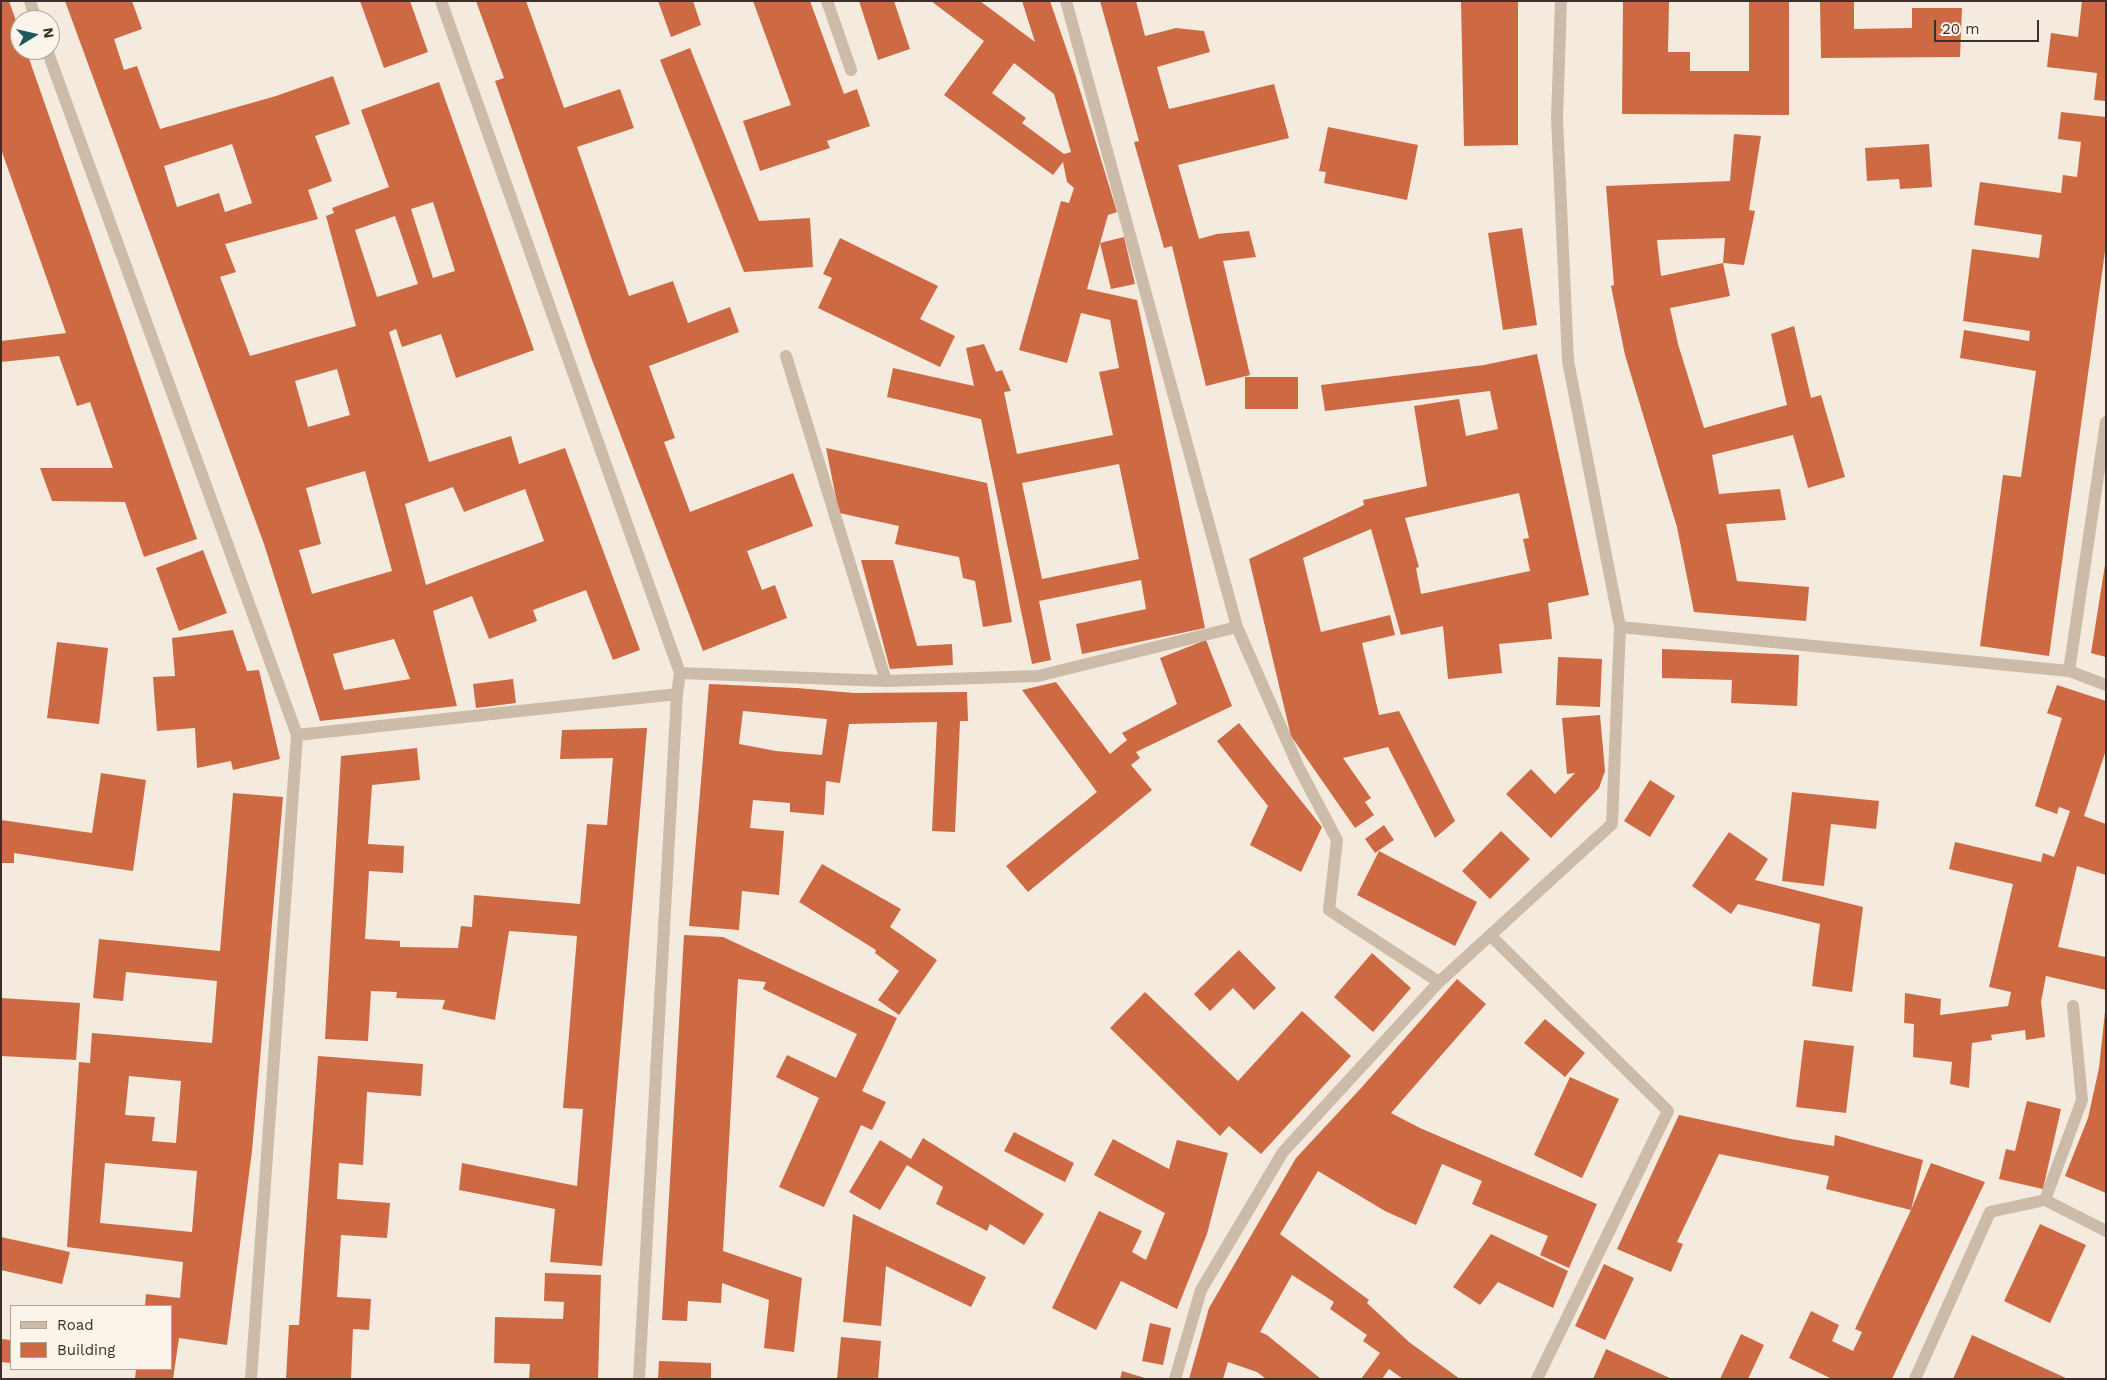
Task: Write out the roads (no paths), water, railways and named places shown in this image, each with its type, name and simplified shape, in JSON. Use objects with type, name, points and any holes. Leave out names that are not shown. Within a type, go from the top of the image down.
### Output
[{"type":"street","points":[[441,1],[680,673],[677,694],[639,1379]]},
{"type":"street","points":[[827,1],[851,70]]},
{"type":"street","points":[[1066,1],[1237,627],[1298,766],[1337,840],[1328,910],[1439,982]]},
{"type":"street","points":[[1175,1379],[1201,1290],[1283,1152],[1439,982],[1612,824],[1620,628],[1568,362],[1557,118],[1561,1]]},
{"type":"street","points":[[51,60],[296,735],[251,1379]]},
{"type":"street","points":[[786,356],[886,681]]},
{"type":"street","points":[[2069,670],[2106,422]]},
{"type":"street","points":[[680,673],[886,681],[1038,676],[1237,627]]},
{"type":"street","points":[[1620,628],[2069,670],[2106,685]]},
{"type":"street","points":[[296,735],[677,694]]},
{"type":"street","points":[[1491,936],[1668,1111],[1537,1379]]},
{"type":"street","points":[[2045,1200],[2082,1100],[2073,1006]]},
{"type":"street","points":[[1914,1379],[1990,1212],[2045,1200],[2106,1231]]}]
